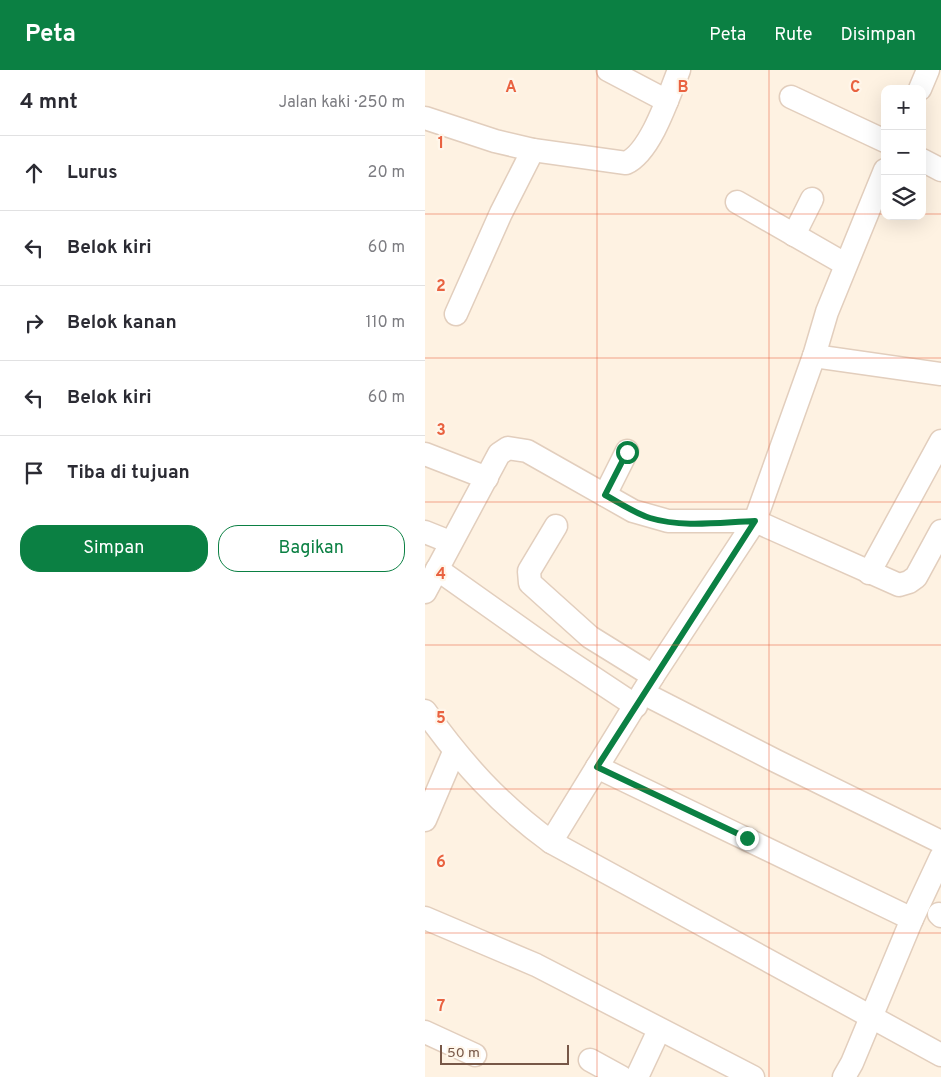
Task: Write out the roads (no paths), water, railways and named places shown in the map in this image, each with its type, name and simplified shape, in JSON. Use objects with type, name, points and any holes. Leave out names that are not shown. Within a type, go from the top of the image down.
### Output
[{"type":"street","points":[[608,70],[667,101]]},
{"type":"street","points":[[425,118],[495,141],[533,150],[626,163],[634,160],[642,150],[667,101],[679,70]]},
{"type":"street","points":[[922,85],[928,70]]},
{"type":"street","points":[[791,97],[881,139]]},
{"type":"street","points":[[456,314],[501,213],[533,150]]},
{"type":"street","points":[[926,162],[941,170]]},
{"type":"street","points":[[551,842],[644,692],[755,521],[845,264],[883,175]]},
{"type":"street","points":[[794,235],[812,199]]},
{"type":"street","points":[[737,202],[845,264]]},
{"type":"street","points":[[814,356],[941,374]]},
{"type":"street","points":[[869,573],[941,441]]},
{"type":"street","points":[[425,592],[450,542],[499,454],[507,448],[517,448],[527,452],[633,511],[651,518],[668,521],[755,521],[899,585],[909,582],[920,572],[941,530]]},
{"type":"street","points":[[605,495],[627,452]]},
{"type":"street","points":[[425,454],[487,478]]},
{"type":"street","points":[[556,526],[529,571],[531,583],[590,637],[644,692]]},
{"type":"street","points":[[425,532],[450,542]]},
{"type":"street","points":[[437,569],[547,647],[644,692],[941,842]]},
{"type":"street","points":[[425,711],[454,752],[497,798],[526,824],[551,842],[869,1018],[941,1055]]},
{"type":"street","points":[[425,820],[454,752]]},
{"type":"street","points":[[597,767],[912,919]]},
{"type":"street","points":[[844,1077],[852,1063],[869,1018],[912,919],[941,858]]},
{"type":"street","points":[[425,918],[536,965],[753,1077]]},
{"type":"street","points":[[637,1077],[659,1030]]},
{"type":"street","points":[[425,1032],[475,1055]]},
{"type":"street","points":[[590,1060],[621,1077]]}]
